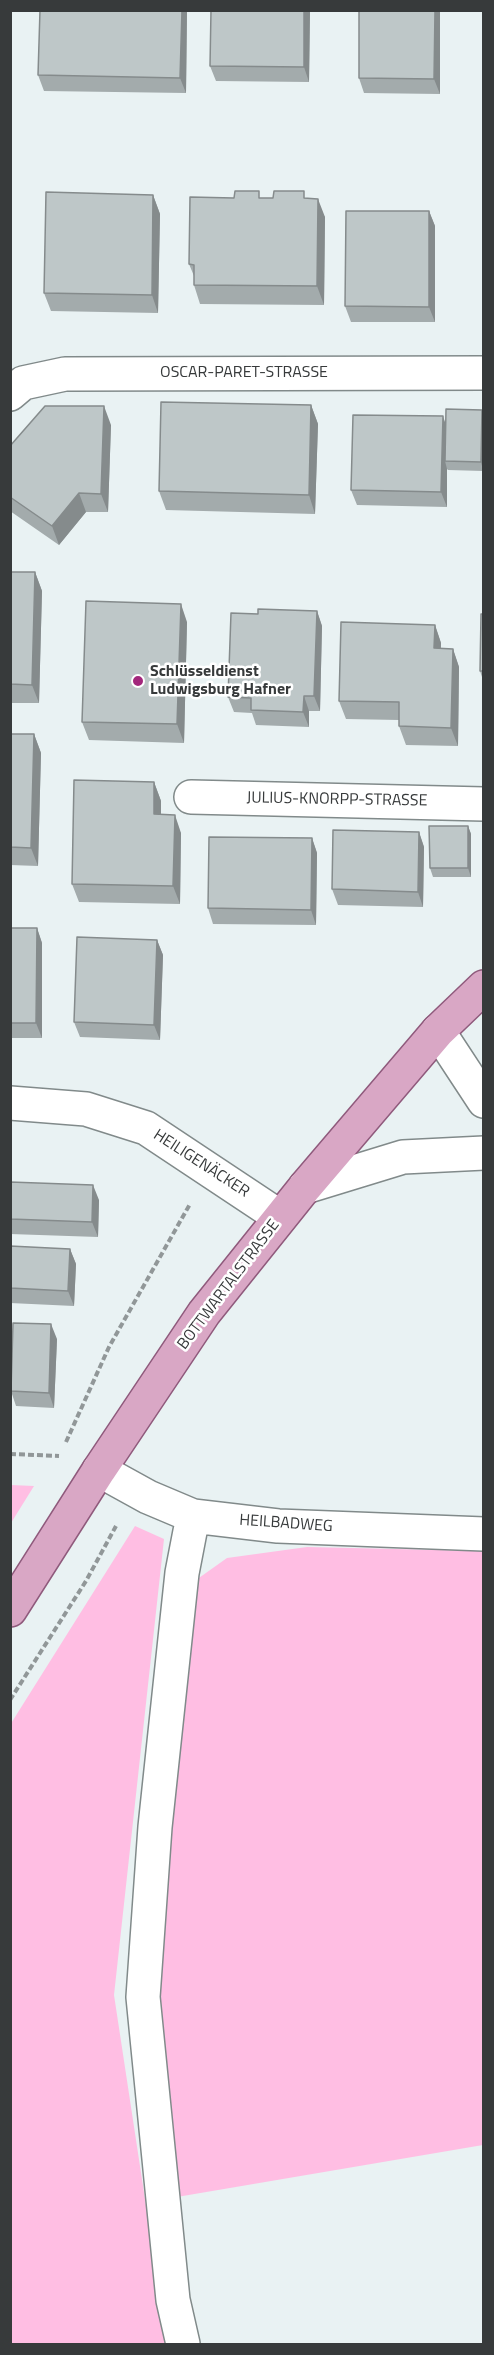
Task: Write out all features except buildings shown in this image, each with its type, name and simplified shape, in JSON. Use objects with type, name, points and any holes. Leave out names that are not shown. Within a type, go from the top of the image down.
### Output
[{"type":"main road","name":"BOTTWARTALSTRASSE","points":[[10,1610],[99,1470],[204,1313],[280,1217],[438,1031],[483,987]]},
{"type":"street","name":"OSCAR-PARET-STRASSE","points":[[10,394],[22,383],[65,374],[483,373]]},
{"type":"street","name":"JULIUS-KNORPP-STRASSE","points":[[191,797],[483,804]]},
{"type":"street","points":[[438,1031],[483,1101]]},
{"type":"street","name":"HEILIGENÄCKER","points":[[10,1103],[86,1109],[146,1128],[280,1217]]},
{"type":"street","points":[[305,1187],[404,1157],[483,1153]]},
{"type":"street","name":"HEILBADWEG","points":[[99,1470],[193,1516],[278,1526],[483,1534]]},
{"type":"street","points":[[183,2344],[173,2300],[143,1997],[155,1827],[182,1573],[193,1516]]},
{"type":"path","points":[[10,1454],[61,1456],[74,1420],[109,1347],[191,1202],[212,1171]]},
{"type":"path","points":[[10,1700],[86,1581],[136,1490]]},
{"type":"shaded area","points":[[10,1485],[34,1486],[11,1523]]},
{"type":"shaded area","points":[[135,1526],[164,1539],[114,1995],[167,2344],[11,2344],[10,1725]]},
{"type":"shaded area","points":[[307,1547],[483,1551],[483,2145],[171,2198],[151,2005],[196,1580],[227,1558]]},
{"type":"place","name":"Schlüsseldienst Ludwigsburg Hafner","points":[[138,681]]}]
